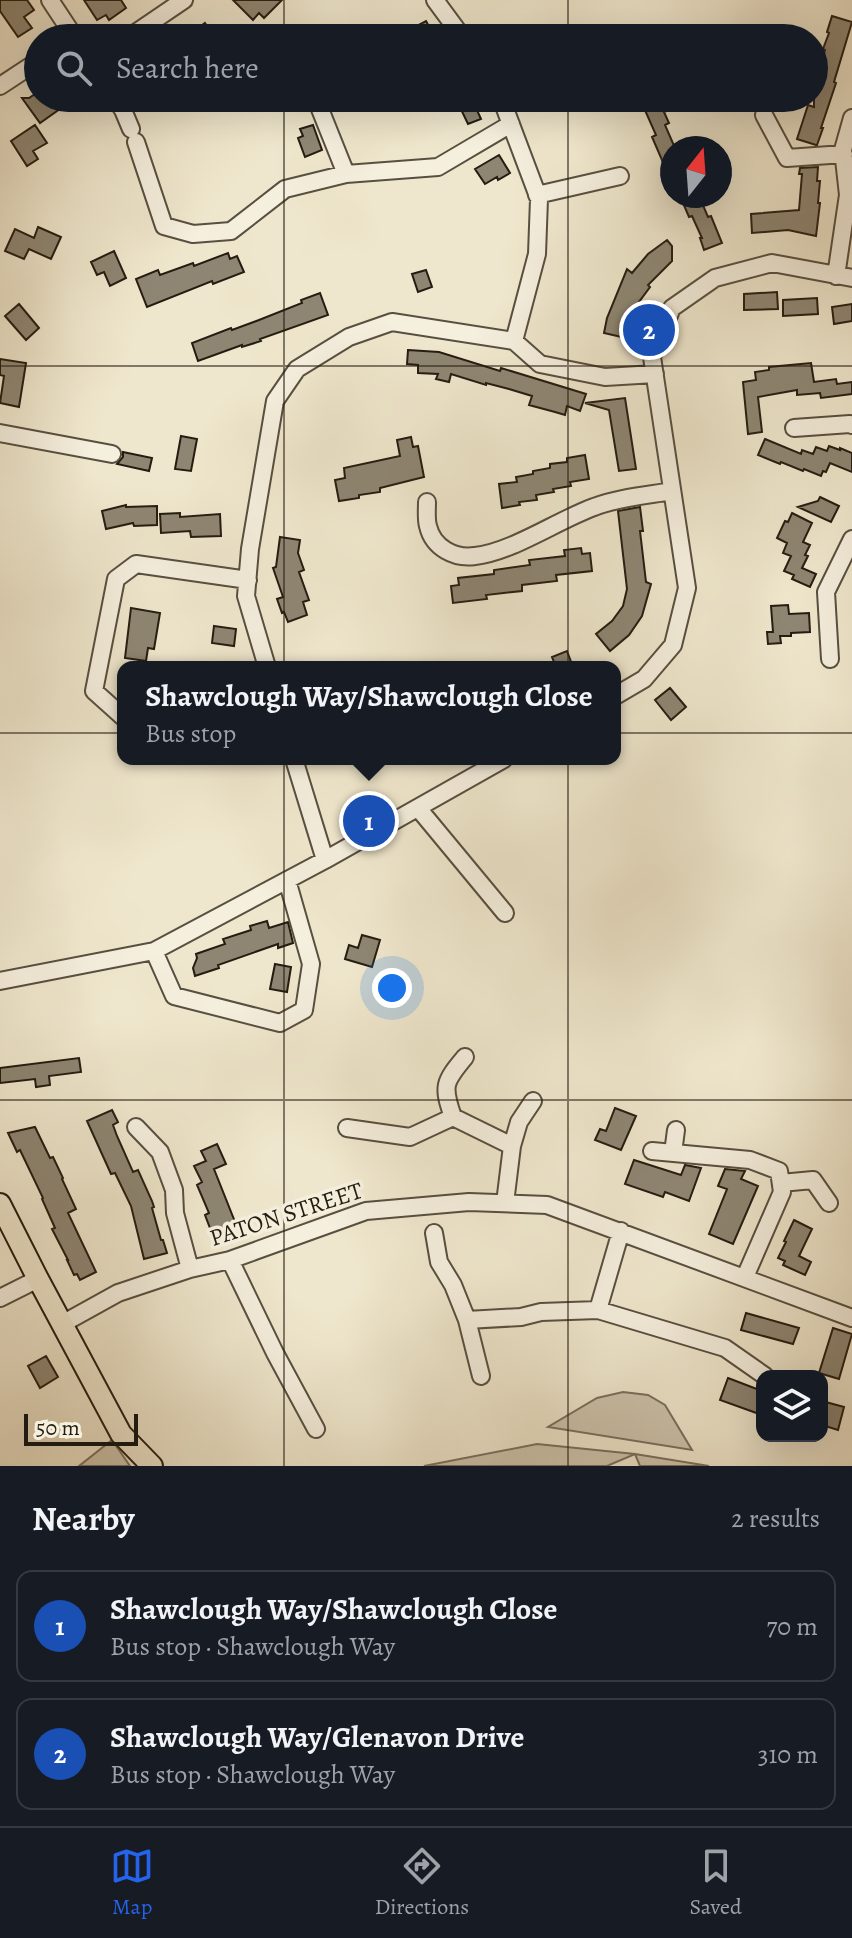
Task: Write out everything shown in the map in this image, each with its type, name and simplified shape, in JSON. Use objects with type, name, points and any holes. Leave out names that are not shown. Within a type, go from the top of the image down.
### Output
[{"type":"main road","points":[[0,1204],[121,1434],[152,1466]]},
{"type":"street","points":[[50,0],[66,24]]},
{"type":"street","points":[[149,24],[184,0]]},
{"type":"street","points":[[435,0],[453,24]]},
{"type":"street","points":[[0,86],[24,70]]},
{"type":"street","points":[[124,112],[164,226],[193,234],[231,231],[285,189],[346,174],[438,167],[511,124]]},
{"type":"street","points":[[321,112],[346,174]]},
{"type":"street","points":[[506,112],[539,199],[537,254],[514,341]]},
{"type":"street","points":[[764,115],[787,158],[844,154]]},
{"type":"street","points":[[621,692],[644,679],[673,645],[687,588],[652,357],[672,308],[715,278],[772,263],[844,277],[848,195],[844,154],[852,118]]},
{"type":"street","points":[[537,195],[620,176]]},
{"type":"street","points":[[265,661],[246,596],[250,549],[275,401],[297,369],[349,337],[392,322],[514,341],[540,364],[605,377],[655,374]]},
{"type":"street","points":[[794,428],[852,425]]},
{"type":"street","points":[[0,433],[112,454]]},
{"type":"street","points":[[427,502],[428,528],[434,541],[453,554],[477,556],[509,546],[596,506],[672,491]]},
{"type":"street","points":[[830,659],[826,592],[852,539]]},
{"type":"street","points":[[117,712],[94,691],[116,579],[136,564],[248,580]]},
{"type":"street","points":[[296,765],[325,860]]},
{"type":"street","points":[[0,981],[154,951],[493,765]]},
{"type":"street","points":[[418,808],[505,913]]},
{"type":"street","points":[[154,951],[174,996],[280,1023],[304,1010],[311,964],[287,880]]},
{"type":"street","points":[[465,1057],[449,1075],[445,1094],[453,1117],[512,1146]]},
{"type":"street","points":[[505,1203],[512,1146],[519,1122],[533,1101]]},
{"type":"street","points":[[347,1128],[410,1137],[453,1117]]},
{"type":"street","points":[[136,1127],[160,1152],[174,1190],[175,1213],[190,1269]]},
{"type":"street","points":[[673,1153],[676,1130]]},
{"type":"street","points":[[652,1151],[750,1160],[779,1171],[782,1192],[745,1277]]},
{"type":"street","points":[[781,1183],[813,1180],[829,1203]]},
{"type":"street","name":"PATON STREET","points":[[62,1324],[118,1293],[190,1269],[230,1260],[366,1211],[469,1202],[547,1205],[852,1318]]},
{"type":"street","points":[[598,1310],[621,1231]]},
{"type":"street","points":[[434,1233],[439,1262],[453,1285],[467,1320],[481,1376]]},
{"type":"street","points":[[230,1260],[316,1429]]},
{"type":"street","points":[[0,1298],[38,1279]]},
{"type":"street","points":[[467,1320],[598,1310],[725,1348],[756,1370]]},
{"type":"shaded area","points":[[623,1392],[648,1395],[665,1405],[692,1450],[548,1427],[597,1398]]},
{"type":"shaded area","points":[[112,1440],[130,1466],[79,1466]]},
{"type":"shaded area","points":[[537,1444],[635,1454],[607,1466],[424,1466]]},
{"type":"shaded area","points":[[635,1454],[709,1466],[640,1466]]},
{"type":"building","points":[[0,0],[27,0],[34,10],[24,17],[29,24],[24,24],[24,33],[18,37],[0,11]]},
{"type":"building","points":[[84,0],[121,0],[126,8],[109,20],[106,15],[97,20]]},
{"type":"building","points":[[233,0],[282,0],[264,18],[259,13],[253,20]]},
{"type":"building","points":[[832,16],[852,22],[828,107],[829,33]]},
{"type":"building","points":[[32,112],[56,112],[40,123]]},
{"type":"building","points":[[462,112],[478,112],[481,119],[468,124]]},
{"type":"building","points":[[646,112],[664,112],[670,136],[660,136],[660,155],[652,137],[656,135]]},
{"type":"building","points":[[806,112],[826,112],[817,145],[797,139]]},
{"type":"building","points":[[35,125],[47,143],[33,151],[38,159],[27,166],[11,141]]},
{"type":"building","points":[[313,125],[322,150],[305,157],[298,138],[303,136],[300,129]]},
{"type":"building","points":[[499,155],[510,173],[485,184],[475,169]]},
{"type":"building","points":[[818,167],[820,203],[816,236],[788,230],[752,233],[751,214],[799,210],[800,168]]},
{"type":"building","points":[[685,208],[704,208],[708,217],[711,216],[722,243],[704,250],[692,216],[689,217]]},
{"type":"building","points":[[38,227],[61,237],[51,259],[29,249],[24,259],[5,251],[15,229],[34,238]]},
{"type":"building","points":[[667,240],[672,246],[672,261],[648,285],[650,287],[636,306],[626,338],[604,333],[627,269],[632,273],[648,254]]},
{"type":"building","points":[[114,251],[126,278],[110,286],[104,272],[97,275],[91,262]]},
{"type":"building","points":[[228,253],[230,259],[237,256],[244,272],[147,307],[136,279],[158,270],[160,275],[193,263],[194,266]]},
{"type":"building","points":[[426,270],[432,287],[418,292],[412,274]]},
{"type":"building","points":[[777,292],[778,309],[744,310],[744,294]]},
{"type":"building","points":[[320,293],[328,315],[198,361],[192,343],[259,320]]},
{"type":"building","points":[[817,298],[818,314],[783,316],[783,300]]},
{"type":"building","points":[[19,304],[39,328],[26,340],[5,316]]},
{"type":"building","points":[[852,304],[852,321],[834,324],[832,307]]},
{"type":"building","points":[[408,350],[439,352],[586,394],[580,411],[567,406],[565,415],[529,405],[532,396],[509,389],[451,374],[449,382],[436,379],[438,374],[418,373],[418,365],[407,364]]},
{"type":"building","points":[[0,359],[26,363],[19,407],[0,403],[4,376],[0,375]]},
{"type":"building","points":[[811,363],[814,382],[836,379],[837,384],[852,382],[852,394],[821,398],[820,393],[797,395],[797,390],[758,397],[762,432],[748,434],[743,382],[756,380],[755,372],[769,370],[769,367]]},
{"type":"building","points":[[625,398],[636,469],[619,471],[609,410],[585,403]]},
{"type":"building","points":[[181,436],[197,439],[191,471],[175,469]]},
{"type":"building","points":[[411,437],[413,447],[418,446],[424,477],[380,488],[380,492],[359,495],[359,498],[339,501],[335,480],[345,478],[344,468],[400,456],[397,440]]},
{"type":"building","points":[[765,439],[801,454],[802,450],[813,454],[816,447],[827,451],[829,446],[840,448],[852,453],[852,472],[830,463],[821,476],[780,464],[758,455]]},
{"type":"building","points":[[123,452],[152,458],[149,471],[117,464]]},
{"type":"building","points":[[585,455],[589,479],[570,482],[571,486],[536,495],[537,500],[502,508],[499,484],[517,482],[516,477],[550,468],[550,464],[567,462],[567,458]]},
{"type":"building","points":[[820,497],[839,506],[831,522],[798,507],[818,501]]},
{"type":"building","points":[[126,505],[157,506],[157,525],[134,526],[133,523],[106,529],[102,511]]},
{"type":"building","points":[[640,507],[646,582],[651,584],[642,616],[629,635],[610,651],[596,634],[612,621],[623,606],[627,589],[618,511]]},
{"type":"building","points":[[180,513],[180,517],[220,514],[221,536],[191,537],[190,531],[161,533],[160,514]]},
{"type":"building","points":[[792,513],[812,523],[803,542],[810,545],[802,568],[816,574],[810,587],[792,579],[794,575],[784,571],[791,556],[783,553],[787,543],[777,538]]},
{"type":"building","points":[[280,537],[300,540],[298,553],[304,570],[299,572],[309,600],[303,602],[307,615],[288,622],[277,599],[283,597],[273,568],[276,567]]},
{"type":"building","points":[[581,548],[582,554],[590,553],[592,571],[556,575],[557,581],[522,585],[522,591],[453,603],[451,586],[459,585],[458,578],[494,574],[494,570],[530,565],[529,560],[565,556],[564,550]]},
{"type":"building","points":[[788,605],[789,614],[809,613],[810,632],[780,636],[781,643],[768,644],[767,632],[773,632],[771,606]]},
{"type":"building","points":[[131,608],[160,613],[154,649],[148,648],[146,661],[125,658]]},
{"type":"building","points":[[214,626],[236,629],[234,646],[212,643]]},
{"type":"building","points":[[567,651],[571,661],[554,661],[552,657]]},
{"type":"building","points":[[670,688],[686,707],[671,720],[655,700]]},
{"type":"building","points":[[267,921],[269,928],[288,922],[293,943],[278,948],[278,944],[195,976],[196,954],[225,944],[223,939]]},
{"type":"building","points":[[362,935],[380,940],[372,967],[345,959],[349,945],[358,948]]},
{"type":"building","points":[[275,964],[291,967],[287,992],[270,989]]},
{"type":"building","points":[[79,1058],[81,1072],[49,1076],[50,1085],[36,1087],[35,1079],[0,1083],[0,1068]]},
{"type":"building","points":[[615,1108],[636,1116],[621,1150],[595,1140],[600,1129],[606,1131]]},
{"type":"building","points":[[112,1110],[118,1122],[113,1125],[117,1136],[133,1172],[138,1170],[152,1201],[167,1253],[144,1259],[131,1206],[115,1173],[111,1174],[87,1121]]},
{"type":"building","points":[[35,1127],[63,1178],[76,1209],[68,1213],[96,1272],[80,1280],[77,1274],[74,1275],[52,1229],[55,1228],[43,1198],[20,1150],[17,1152],[8,1133]]},
{"type":"building","points":[[217,1144],[226,1164],[214,1169],[237,1227],[213,1236],[205,1215],[209,1213],[197,1185],[202,1182],[194,1166],[206,1161],[201,1151]]},
{"type":"building","points":[[634,1160],[681,1175],[685,1165],[701,1168],[689,1201],[665,1192],[663,1197],[625,1184]]},
{"type":"building","points":[[725,1169],[745,1171],[741,1179],[758,1186],[733,1244],[709,1234],[727,1189],[718,1186]]},
{"type":"building","points":[[794,1220],[812,1229],[799,1256],[811,1262],[805,1275],[783,1265],[785,1261],[778,1258]]},
{"type":"building","points":[[746,1313],[799,1328],[793,1344],[741,1330]]},
{"type":"building","points":[[833,1328],[852,1334],[839,1379],[828,1376],[828,1370],[820,1370]]},
{"type":"building","points":[[46,1356],[58,1377],[40,1388],[28,1366]]},
{"type":"building","points":[[728,1378],[756,1389],[756,1413],[720,1400]]},
{"type":"building","points":[[828,1403],[844,1407],[838,1430],[828,1427]]},
{"type":"place","name":"Shawclough Way/Glenavon Drive","points":[[649,330]]},
{"type":"place","name":"Shawclough Way/Shawclough Close","points":[[369,821]]}]
